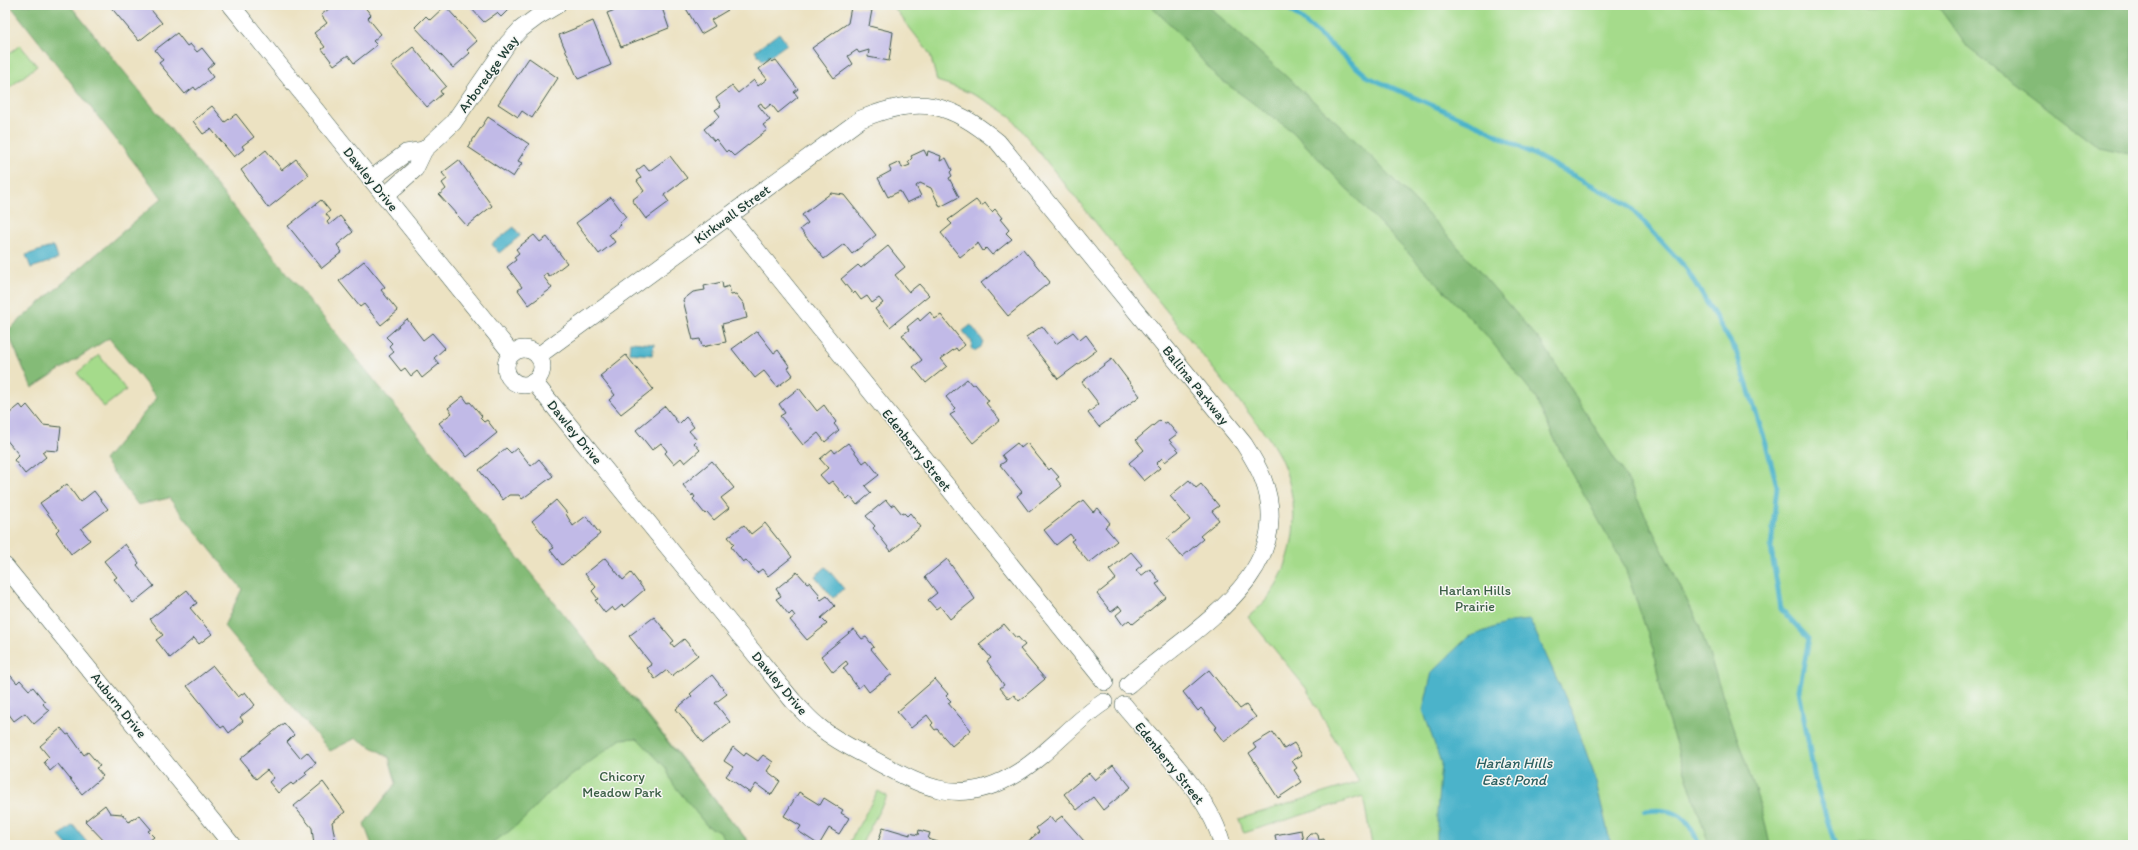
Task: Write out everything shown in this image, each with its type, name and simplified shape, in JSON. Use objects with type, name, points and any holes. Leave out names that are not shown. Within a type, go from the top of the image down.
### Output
[{"type":"street","name":"Dawley Drive","points":[[231,5],[512,354]]},
{"type":"street","name":"Arboredge Way","points":[[385,196],[415,169],[424,150],[453,123],[508,43],[521,29],[537,16],[557,5]]},
{"type":"street","name":"Kirkwall Street","points":[[538,356],[730,217],[861,119],[885,109],[908,104],[939,107]]},
{"type":"street","name":"Ballina Parkway","points":[[939,107],[973,121],[998,142],[1244,444],[1263,478],[1270,509],[1269,531],[1263,554],[1249,580],[1234,598],[1128,685]]},
{"type":"street","points":[[372,179],[406,153],[424,150]]},
{"type":"street","name":"Edenberry Street","points":[[730,217],[1105,682]]},
{"type":"street","points":[[525,349],[538,356],[542,367],[538,378],[534,382],[523,385],[512,381],[508,376],[506,364],[512,354],[525,349]]},
{"type":"street","name":"Dawley Drive","points":[[534,382],[793,701],[817,725],[846,744],[915,782],[938,789],[967,791],[1001,782],[1018,772],[1104,702]]},
{"type":"street","name":"Auburn Drive","points":[[5,566],[232,845]]},
{"type":"street","points":[[1117,678],[1128,685],[1130,694],[1124,705],[1111,707],[1104,702],[1100,694],[1105,682],[1117,678]]},
{"type":"street","name":"Edenberry Street","points":[[1124,705],[1196,792],[1211,814],[1222,845]]},
{"type":"green space","points":[[10,5],[70,5],[751,845],[729,845],[720,832],[707,826],[673,784],[666,768],[637,738],[621,739],[552,790],[523,820],[507,833],[488,845],[372,845],[364,824],[396,783],[389,757],[356,738],[330,751],[224,626],[242,589],[169,498],[138,505],[104,460],[157,398],[109,338],[32,388],[7,331],[162,198]]},
{"type":"green space","name":"Harlan Hills Prairie","points":[[892,5],[2133,5],[2133,845],[1372,845],[1363,796],[1244,833],[1239,819],[1359,782],[1306,688],[1248,617],[1268,598],[1278,582],[1290,549],[1294,516],[1289,481],[1283,464],[1268,437],[1010,116],[975,96],[937,81],[930,54]]},
{"type":"green space","points":[[1149,5],[1207,5],[1341,126],[1443,230],[1543,344],[1629,482],[1699,625],[1763,814],[1770,845],[1709,845],[1665,711],[1653,649],[1624,565],[1563,457],[1534,395],[1487,336],[1292,131],[1217,77],[1171,25]]},
{"type":"green space","points":[[1937,5],[2133,5],[2133,155],[2099,147],[1968,48]]},
{"type":"green space","points":[[20,45],[37,66],[5,91],[5,57]]},
{"type":"green space","points":[[99,355],[126,390],[104,407],[77,373]]},
{"type":"green space","name":"Chicory Meadow Park","points":[[632,696],[751,845],[449,845]]},
{"type":"green space","points":[[878,791],[887,796],[861,845],[848,845]]},
{"type":"water","points":[[779,33],[787,44],[763,61],[755,51]]},
{"type":"water","points":[[514,227],[520,236],[499,253],[492,244]]},
{"type":"water","points":[[54,246],[58,259],[31,268],[26,255]]},
{"type":"water","points":[[971,325],[983,341],[981,347],[974,351],[971,348],[972,342],[963,331]]},
{"type":"water","points":[[630,342],[654,344],[652,355],[629,353]]},
{"type":"water","points":[[826,567],[844,589],[833,598],[815,576]]},
{"type":"water","name":"Harlan Hills East Pond","points":[[1530,620],[1571,710],[1594,774],[1611,845],[1437,845],[1437,812],[1441,763],[1423,710],[1432,672],[1468,637],[1510,622]]},
{"type":"water","points":[[73,825],[89,845],[67,845],[59,836]]},
{"type":"building","points":[[109,5],[147,5],[162,23],[139,41]]},
{"type":"building","points":[[334,5],[363,5],[371,15],[368,18],[381,34],[373,41],[377,45],[354,63],[348,55],[334,65],[322,49],[325,47],[314,33],[327,23],[321,15]]},
{"type":"building","points":[[468,5],[513,5],[501,17],[497,13],[484,22]]},
{"type":"building","points":[[628,5],[661,5],[669,28],[621,47],[607,13]]},
{"type":"building","points":[[684,5],[725,5],[728,10],[711,20],[715,26],[701,34]]},
{"type":"building","points":[[445,6],[477,41],[467,50],[470,53],[453,68],[415,27],[426,16],[430,20]]},
{"type":"building","points":[[851,7],[872,10],[869,26],[893,32],[889,61],[868,57],[869,50],[859,53],[857,50],[848,56],[853,64],[834,78],[812,48],[848,23]]},
{"type":"building","points":[[593,21],[611,65],[578,79],[559,35]]},
{"type":"building","points":[[177,33],[187,46],[190,44],[197,52],[202,48],[214,63],[207,69],[213,77],[196,90],[194,87],[185,94],[159,63],[163,60],[155,50]]},
{"type":"building","points":[[413,47],[446,86],[440,91],[442,94],[427,107],[391,65]]},
{"type":"building","points":[[529,58],[558,78],[532,118],[522,111],[518,117],[498,104]]},
{"type":"building","points":[[770,60],[772,62],[776,60],[798,89],[794,92],[798,97],[778,113],[771,104],[765,109],[761,103],[758,105],[770,120],[763,125],[767,130],[734,156],[728,150],[726,152],[716,139],[714,141],[704,129],[720,116],[715,110],[721,106],[716,98],[732,86],[738,93],[754,80],[758,86],[767,79],[759,69]]},
{"type":"building","points":[[212,106],[225,122],[236,114],[254,137],[242,146],[244,149],[234,157],[211,129],[203,134],[193,121]]},
{"type":"building","points":[[488,117],[529,144],[518,161],[522,163],[513,177],[468,147]]},
{"type":"building","points":[[266,150],[282,170],[296,159],[309,175],[268,208],[241,170]]},
{"type":"building","points":[[924,150],[927,156],[928,151],[941,156],[940,161],[946,158],[952,170],[950,172],[952,176],[949,178],[959,197],[940,207],[931,188],[920,183],[916,186],[921,196],[907,203],[900,191],[888,197],[878,178],[891,171],[889,167],[900,162],[902,168],[910,165],[908,162],[912,158],[911,156]]},
{"type":"building","points":[[670,156],[687,178],[664,195],[669,202],[646,219],[632,200],[644,191],[637,181],[641,178],[636,171],[644,165],[649,171]]},
{"type":"building","points":[[459,160],[492,206],[467,226],[439,195],[446,189],[442,183],[447,179],[442,173]]},
{"type":"building","points":[[831,193],[844,195],[876,235],[852,254],[844,244],[824,259],[800,229],[808,223],[802,215]]},
{"type":"building","points":[[611,197],[626,217],[619,223],[621,225],[609,234],[615,242],[599,254],[576,223]]},
{"type":"building","points":[[321,200],[330,211],[326,214],[330,219],[327,222],[329,225],[340,216],[353,232],[337,245],[342,252],[322,268],[288,226]]},
{"type":"building","points":[[976,200],[981,206],[985,203],[992,212],[995,209],[1002,218],[1000,219],[1009,230],[1006,233],[1012,239],[992,255],[986,248],[983,251],[978,243],[960,257],[941,233],[952,224],[948,220]]},
{"type":"building","points":[[534,235],[540,242],[547,237],[567,263],[549,277],[547,273],[543,276],[552,288],[529,305],[518,290],[522,287],[507,267],[516,260],[514,257],[519,253],[516,249]]},
{"type":"building","points":[[888,246],[905,267],[895,275],[909,292],[919,284],[929,295],[890,327],[875,309],[883,303],[879,298],[872,303],[867,296],[861,300],[855,292],[853,294],[841,279],[858,265],[861,268]]},
{"type":"building","points":[[1023,249],[1050,282],[1008,316],[981,283]]},
{"type":"building","points":[[364,261],[385,287],[381,290],[398,311],[381,325],[364,304],[360,307],[339,281]]},
{"type":"building","points":[[722,282],[723,288],[729,286],[731,295],[736,294],[744,304],[747,318],[722,324],[726,342],[702,347],[700,339],[693,340],[683,300],[693,292],[705,290],[704,286]]},
{"type":"building","points":[[930,312],[935,319],[941,315],[965,345],[958,351],[956,348],[941,359],[947,366],[926,383],[913,367],[922,360],[902,335],[909,330],[907,327],[918,318],[920,321]]},
{"type":"building","points":[[407,319],[423,340],[432,333],[445,348],[434,358],[439,364],[422,378],[417,371],[411,376],[405,368],[401,371],[389,356],[394,352],[389,346],[392,343],[386,337]]},
{"type":"building","points":[[1042,326],[1056,344],[1073,332],[1080,340],[1086,335],[1097,350],[1058,379],[1026,337]]},
{"type":"building","points":[[757,331],[774,353],[778,350],[790,367],[788,368],[793,375],[777,387],[764,371],[755,378],[732,349]]},
{"type":"building","points":[[626,355],[653,389],[621,414],[609,400],[615,395],[600,376]]},
{"type":"building","points":[[1112,359],[1140,396],[1099,427],[1088,413],[1099,404],[1082,382]]},
{"type":"building","points":[[967,379],[972,385],[975,384],[989,401],[986,403],[1000,420],[973,443],[950,415],[955,412],[953,410],[955,408],[946,397]]},
{"type":"building","points":[[799,388],[817,411],[824,405],[836,422],[834,424],[839,430],[825,442],[818,433],[803,445],[780,416],[785,413],[779,404]]},
{"type":"building","points":[[463,396],[482,416],[480,418],[484,422],[487,420],[497,433],[467,457],[439,423],[452,413],[448,408]]},
{"type":"building","points":[[20,405],[23,409],[27,405],[43,425],[61,427],[58,451],[45,450],[42,452],[46,457],[25,474],[14,460],[19,455],[5,438],[5,417]]},
{"type":"building","points":[[665,406],[679,424],[686,417],[694,427],[689,431],[697,440],[694,443],[700,450],[685,463],[681,458],[674,464],[665,453],[667,451],[661,443],[652,450],[636,430]]},
{"type":"building","points":[[1160,420],[1164,424],[1167,422],[1177,434],[1169,440],[1179,451],[1165,462],[1162,458],[1156,464],[1160,468],[1144,481],[1129,463],[1144,450],[1136,440]]},
{"type":"building","points":[[848,443],[863,463],[867,460],[879,475],[865,486],[871,493],[857,505],[850,496],[847,499],[832,481],[828,484],[820,475],[828,468],[820,459],[832,449],[835,453]]},
{"type":"building","points":[[1017,443],[1021,448],[1027,443],[1049,470],[1051,468],[1059,477],[1056,479],[1062,486],[1029,512],[1017,496],[1022,492],[1000,465],[1006,461],[1002,455]]},
{"type":"building","points":[[506,448],[511,453],[517,448],[531,466],[539,459],[553,476],[522,499],[519,495],[509,495],[503,500],[479,470]]},
{"type":"building","points":[[712,461],[734,488],[721,498],[729,508],[714,520],[707,512],[705,514],[693,499],[695,497],[693,494],[692,496],[683,485]]},
{"type":"building","points":[[1189,480],[1196,488],[1201,484],[1219,506],[1212,511],[1219,520],[1200,536],[1203,539],[1182,557],[1167,539],[1190,520],[1170,496]]},
{"type":"building","points":[[67,484],[80,502],[94,491],[108,509],[81,529],[90,540],[71,554],[56,532],[59,529],[40,503]]},
{"type":"building","points":[[556,500],[567,513],[566,514],[573,526],[586,516],[600,534],[562,565],[550,550],[554,548],[532,521]]},
{"type":"building","points":[[886,500],[891,506],[894,504],[902,514],[904,513],[907,516],[910,513],[921,527],[891,551],[873,528],[875,526],[866,516]]},
{"type":"building","points":[[1083,500],[1093,512],[1098,508],[1110,523],[1105,527],[1117,541],[1089,563],[1071,541],[1074,539],[1070,534],[1056,545],[1044,530]]},
{"type":"building","points":[[765,523],[792,557],[768,576],[762,569],[757,573],[746,560],[743,562],[731,547],[734,544],[728,537],[744,525],[751,534]]},
{"type":"building","points":[[125,544],[139,563],[137,565],[154,586],[133,603],[114,579],[117,577],[104,561]]},
{"type":"building","points":[[1131,552],[1142,565],[1136,570],[1141,576],[1150,569],[1160,582],[1156,584],[1166,597],[1133,624],[1129,620],[1123,625],[1116,615],[1122,610],[1119,606],[1111,612],[1097,594],[1116,579],[1109,570]]},
{"type":"building","points":[[605,558],[623,580],[631,573],[644,590],[624,607],[622,605],[615,611],[612,607],[605,613],[595,600],[598,599],[592,591],[596,587],[585,574]]},
{"type":"building","points":[[947,559],[975,599],[950,619],[940,606],[936,609],[928,600],[937,593],[925,577]]},
{"type":"building","points":[[797,572],[807,583],[809,582],[820,595],[818,597],[821,600],[827,596],[835,606],[821,618],[827,624],[807,640],[790,620],[795,616],[792,612],[789,615],[776,599],[781,596],[776,589]]},
{"type":"building","points":[[187,590],[197,603],[190,608],[212,634],[199,644],[194,638],[170,658],[156,640],[163,635],[150,619]]},
{"type":"building","points":[[654,617],[674,641],[671,643],[674,647],[684,639],[698,655],[672,676],[667,670],[655,679],[647,668],[652,665],[629,636]]},
{"type":"building","points":[[1004,624],[1016,638],[1018,637],[1025,645],[1020,649],[1045,679],[1019,701],[1014,695],[1009,699],[1000,688],[1004,685],[987,661],[991,658],[979,644]]},
{"type":"building","points":[[854,629],[862,639],[866,637],[874,647],[871,649],[892,674],[869,692],[863,684],[858,688],[843,668],[848,664],[846,661],[833,672],[821,656]]},
{"type":"building","points":[[213,666],[238,697],[245,692],[255,705],[240,717],[243,721],[229,733],[224,726],[221,728],[187,686]]},
{"type":"building","points":[[1209,670],[1240,709],[1246,705],[1256,717],[1224,742],[1214,729],[1217,727],[1201,708],[1198,711],[1183,692]]},
{"type":"building","points":[[10,675],[17,683],[20,680],[29,690],[33,687],[45,702],[43,704],[49,711],[34,724],[25,713],[14,721],[5,709],[5,679]]},
{"type":"building","points":[[712,675],[727,694],[715,703],[730,722],[703,743],[676,709],[692,696],[690,694]]},
{"type":"building","points":[[935,679],[948,694],[946,696],[951,701],[948,703],[971,730],[952,746],[937,729],[935,730],[931,725],[933,723],[927,715],[911,728],[897,712]]},
{"type":"building","points":[[284,723],[294,735],[287,742],[300,758],[307,752],[316,763],[305,772],[307,774],[293,785],[291,783],[278,793],[269,782],[274,778],[267,770],[256,779],[240,759]]},
{"type":"building","points":[[61,728],[67,735],[69,734],[84,755],[88,752],[100,766],[96,768],[103,776],[82,794],[58,764],[50,771],[44,762],[49,757],[40,746]]},
{"type":"building","points":[[1273,732],[1284,749],[1294,743],[1302,755],[1292,761],[1297,768],[1294,770],[1302,782],[1278,798],[1249,753],[1256,748],[1253,744]]},
{"type":"building","points":[[733,747],[744,756],[746,753],[758,761],[763,755],[773,762],[767,771],[780,781],[771,795],[756,784],[750,793],[726,776],[733,767],[724,761]]},
{"type":"building","points":[[1113,765],[1131,787],[1103,810],[1093,797],[1077,810],[1064,794],[1089,773],[1095,780]]},
{"type":"building","points":[[323,782],[345,812],[332,822],[336,845],[314,845],[312,828],[294,806]]},
{"type":"building","points":[[799,792],[820,805],[824,798],[843,810],[841,813],[849,818],[839,834],[829,828],[819,845],[798,831],[801,826],[784,816]]},
{"type":"building","points":[[105,805],[110,813],[122,814],[129,822],[139,815],[151,829],[148,831],[154,837],[144,845],[108,845],[85,821]]},
{"type":"building","points":[[1062,816],[1084,841],[1080,845],[1027,845],[1026,843],[1039,832],[1036,828],[1050,817],[1054,822]]},
{"type":"building","points":[[883,827],[910,835],[910,833],[918,835],[919,830],[930,833],[928,839],[938,842],[937,845],[877,845]]},
{"type":"building","points":[[1301,830],[1303,842],[1306,841],[1306,837],[1310,833],[1314,833],[1318,835],[1319,840],[1324,839],[1325,845],[1277,845],[1275,835]]},
{"type":"building","points":[[962,843],[983,843],[983,845],[962,845]]},
{"type":"waterway","points":[[1285,5],[1368,77],[1484,128],[1627,204],[1686,268],[1736,351],[1766,444],[1777,486],[1771,548],[1781,609],[1809,639],[1799,690],[1815,780],[1835,845]]},
{"type":"waterway","points":[[1645,811],[1656,810],[1673,812],[1680,816],[1690,827],[1699,845]]}]
